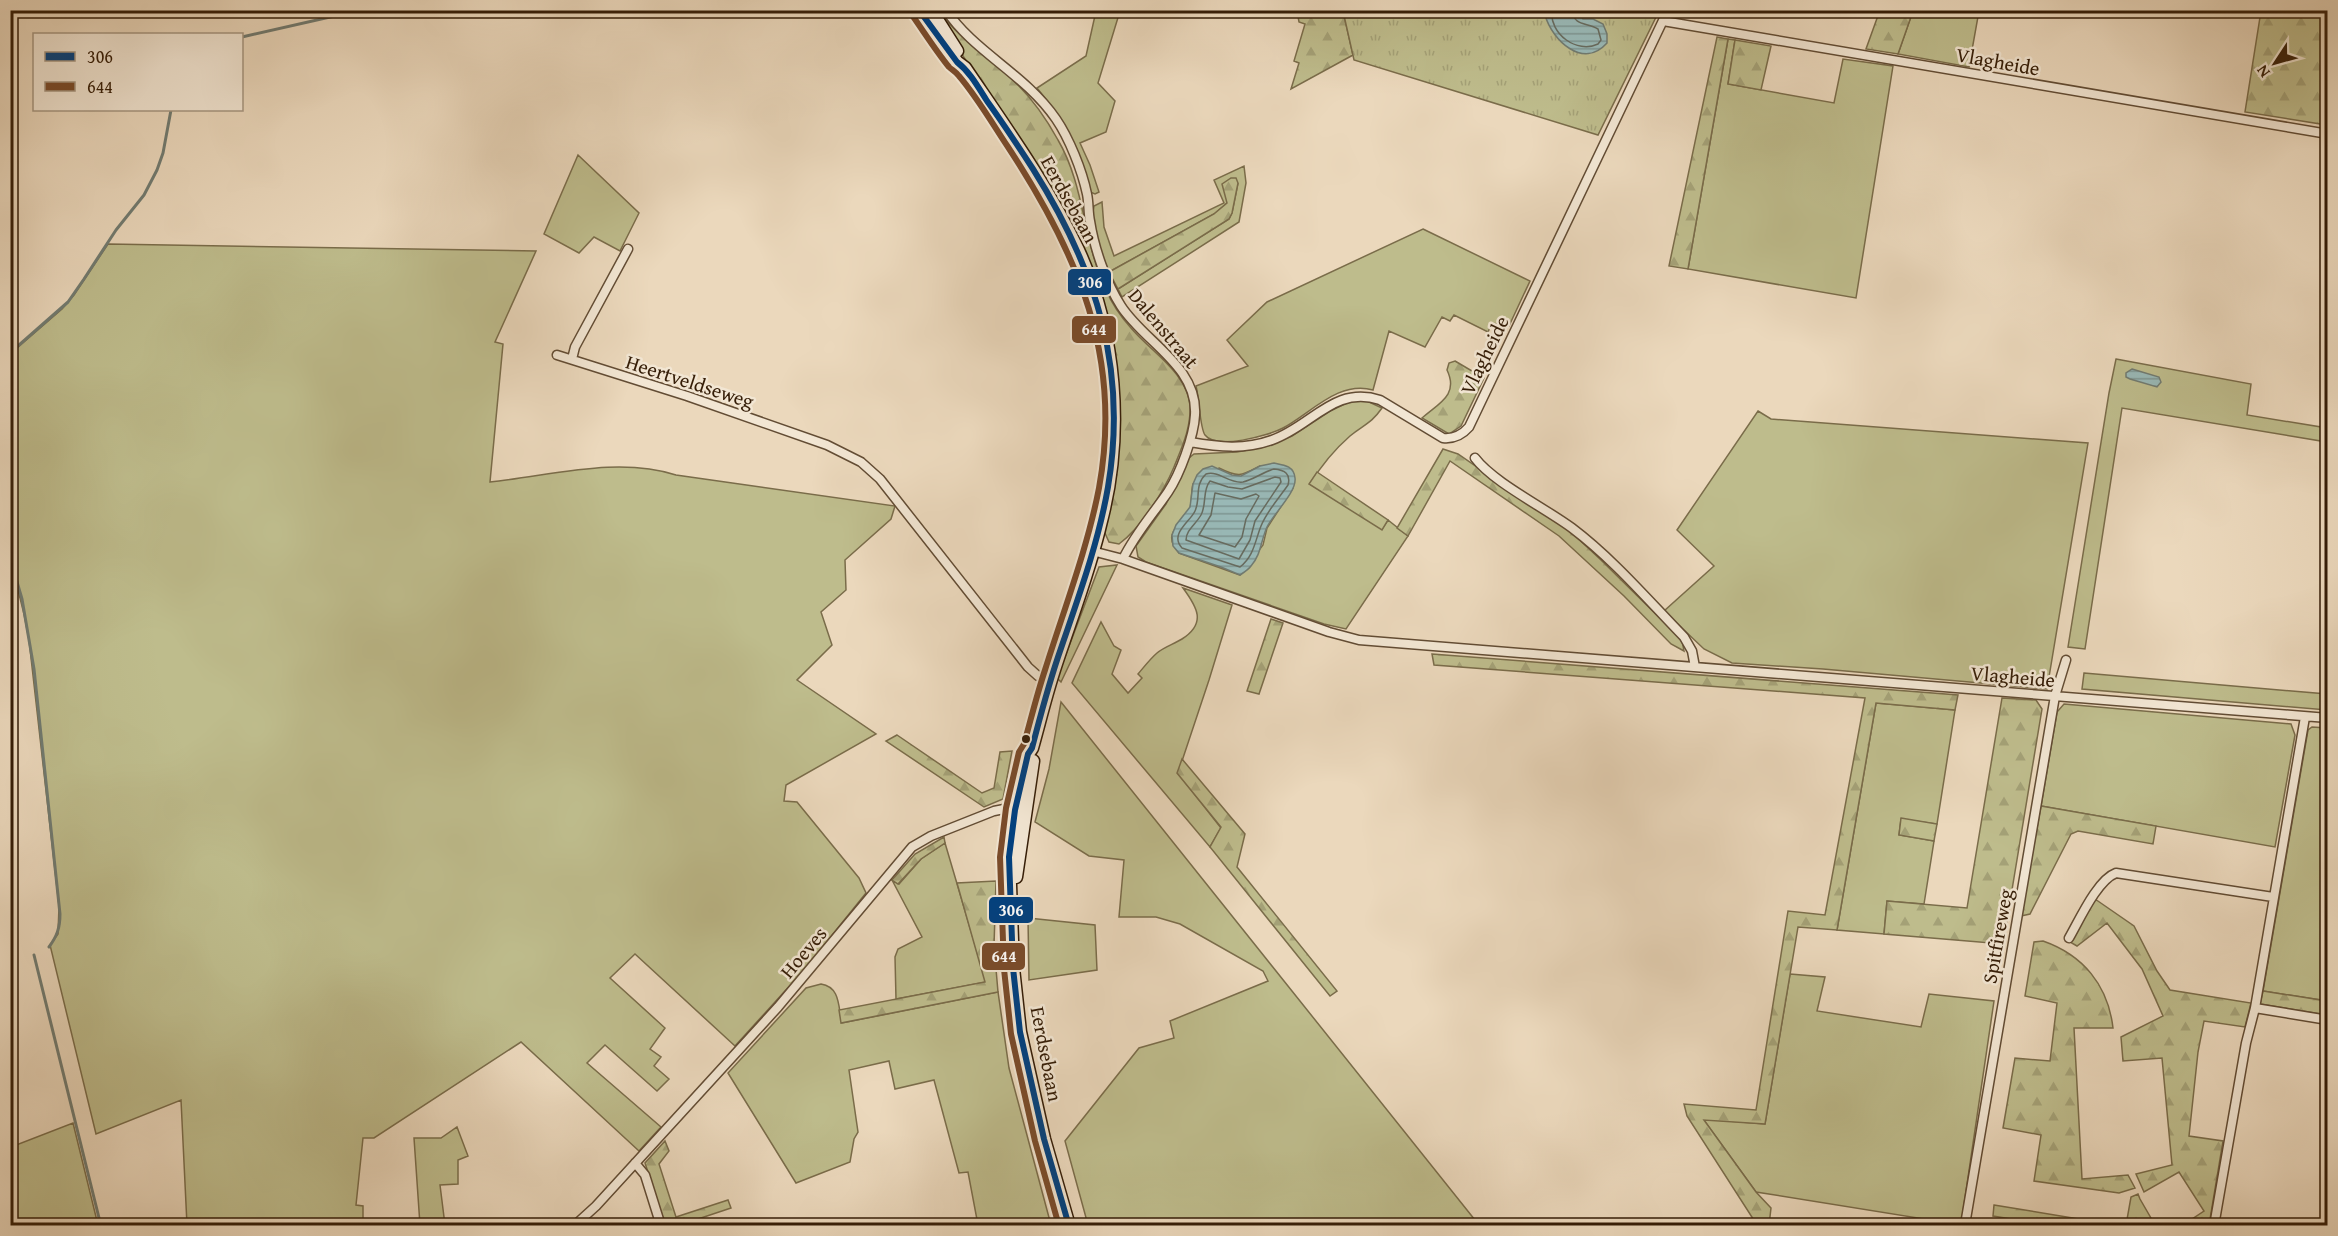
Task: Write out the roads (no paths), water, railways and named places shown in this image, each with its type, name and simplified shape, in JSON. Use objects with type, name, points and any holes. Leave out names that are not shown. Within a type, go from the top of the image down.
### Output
[{"type":"main road","name":"Eerdsebaan","points":[[919,10],[957,62],[964,68],[1058,212],[1078,251],[1100,313],[1112,379],[1114,435],[1108,489],[1101,522],[1050,681],[1032,748],[1034,756],[1019,811],[1016,880],[1012,885],[1013,968],[1020,1032],[1044,1140],[1070,1226]]},
{"type":"main road","name":"Eerdsebaan","points":[[931,10],[962,59],[964,68]]},
{"type":"street","name":"Dalenstraat","points":[[946,10],[962,30],[1033,90],[1056,119],[1068,141],[1087,193],[1095,248],[1113,292],[1131,320],[1182,371],[1192,390],[1195,416],[1190,442],[1170,489],[1133,540],[1123,559]]},
{"type":"street","name":"Vlagheide","points":[[1190,442],[1214,447],[1236,447],[1272,440],[1298,428],[1338,401],[1353,396],[1380,400],[1443,438],[1454,438],[1466,430],[1668,10]]},
{"type":"street","name":"Vlagheide","points":[[1663,21],[2328,134]]},
{"type":"street","points":[[572,359],[575,347],[628,249]]},
{"type":"street","name":"Heertveldseweg","points":[[557,355],[807,438],[855,458],[879,480],[1029,667],[1038,676],[1050,681]]},
{"type":"street","points":[[1474,458],[1487,471],[1571,527],[1607,557],[1684,637],[1692,651],[1695,667]]},
{"type":"street","name":"Vlagheide","points":[[1092,551],[1123,559],[1329,632],[1359,640],[2328,718]]},
{"type":"street","name":"Spitfireweg","points":[[1966,1219],[2055,696],[2066,660]]},
{"type":"street","points":[[2214,1226],[2255,1008],[2305,717]]},
{"type":"street","name":"Hoeves","points":[[574,1226],[596,1206],[778,1007],[912,847],[931,836],[994,811],[1004,809],[1019,811]]},
{"type":"street","points":[[2069,939],[2101,884],[2109,875],[2116,873],[2273,897]]},
{"type":"street","points":[[2255,1008],[2328,1020]]},
{"type":"street","points":[[635,1163],[645,1175],[661,1226]]},
{"type":"water","points":[[1548,10],[1577,11],[1583,19],[1593,19],[1603,24],[1607,34],[1607,43],[1598,51],[1588,54],[1579,53],[1570,48],[1554,34],[1545,15]]},
{"type":"water","points":[[2132,369],[2159,377],[2161,382],[2157,387],[2126,377],[2126,373]]},
{"type":"water","points":[[1274,463],[1285,465],[1293,471],[1295,484],[1267,527],[1257,557],[1248,569],[1240,575],[1179,553],[1173,546],[1172,535],[1176,525],[1190,507],[1193,484],[1203,469],[1212,466],[1232,475],[1241,476],[1260,466]]},
{"type":"waterway","points":[[243,37],[361,10]]},
{"type":"waterway","points":[[10,353],[68,302],[116,230],[144,195],[163,153],[171,111]]},
{"type":"waterway","points":[[10,558],[22,599],[34,669],[60,914],[58,932],[49,947]]},
{"type":"waterway","points":[[34,955],[101,1226]]}]
